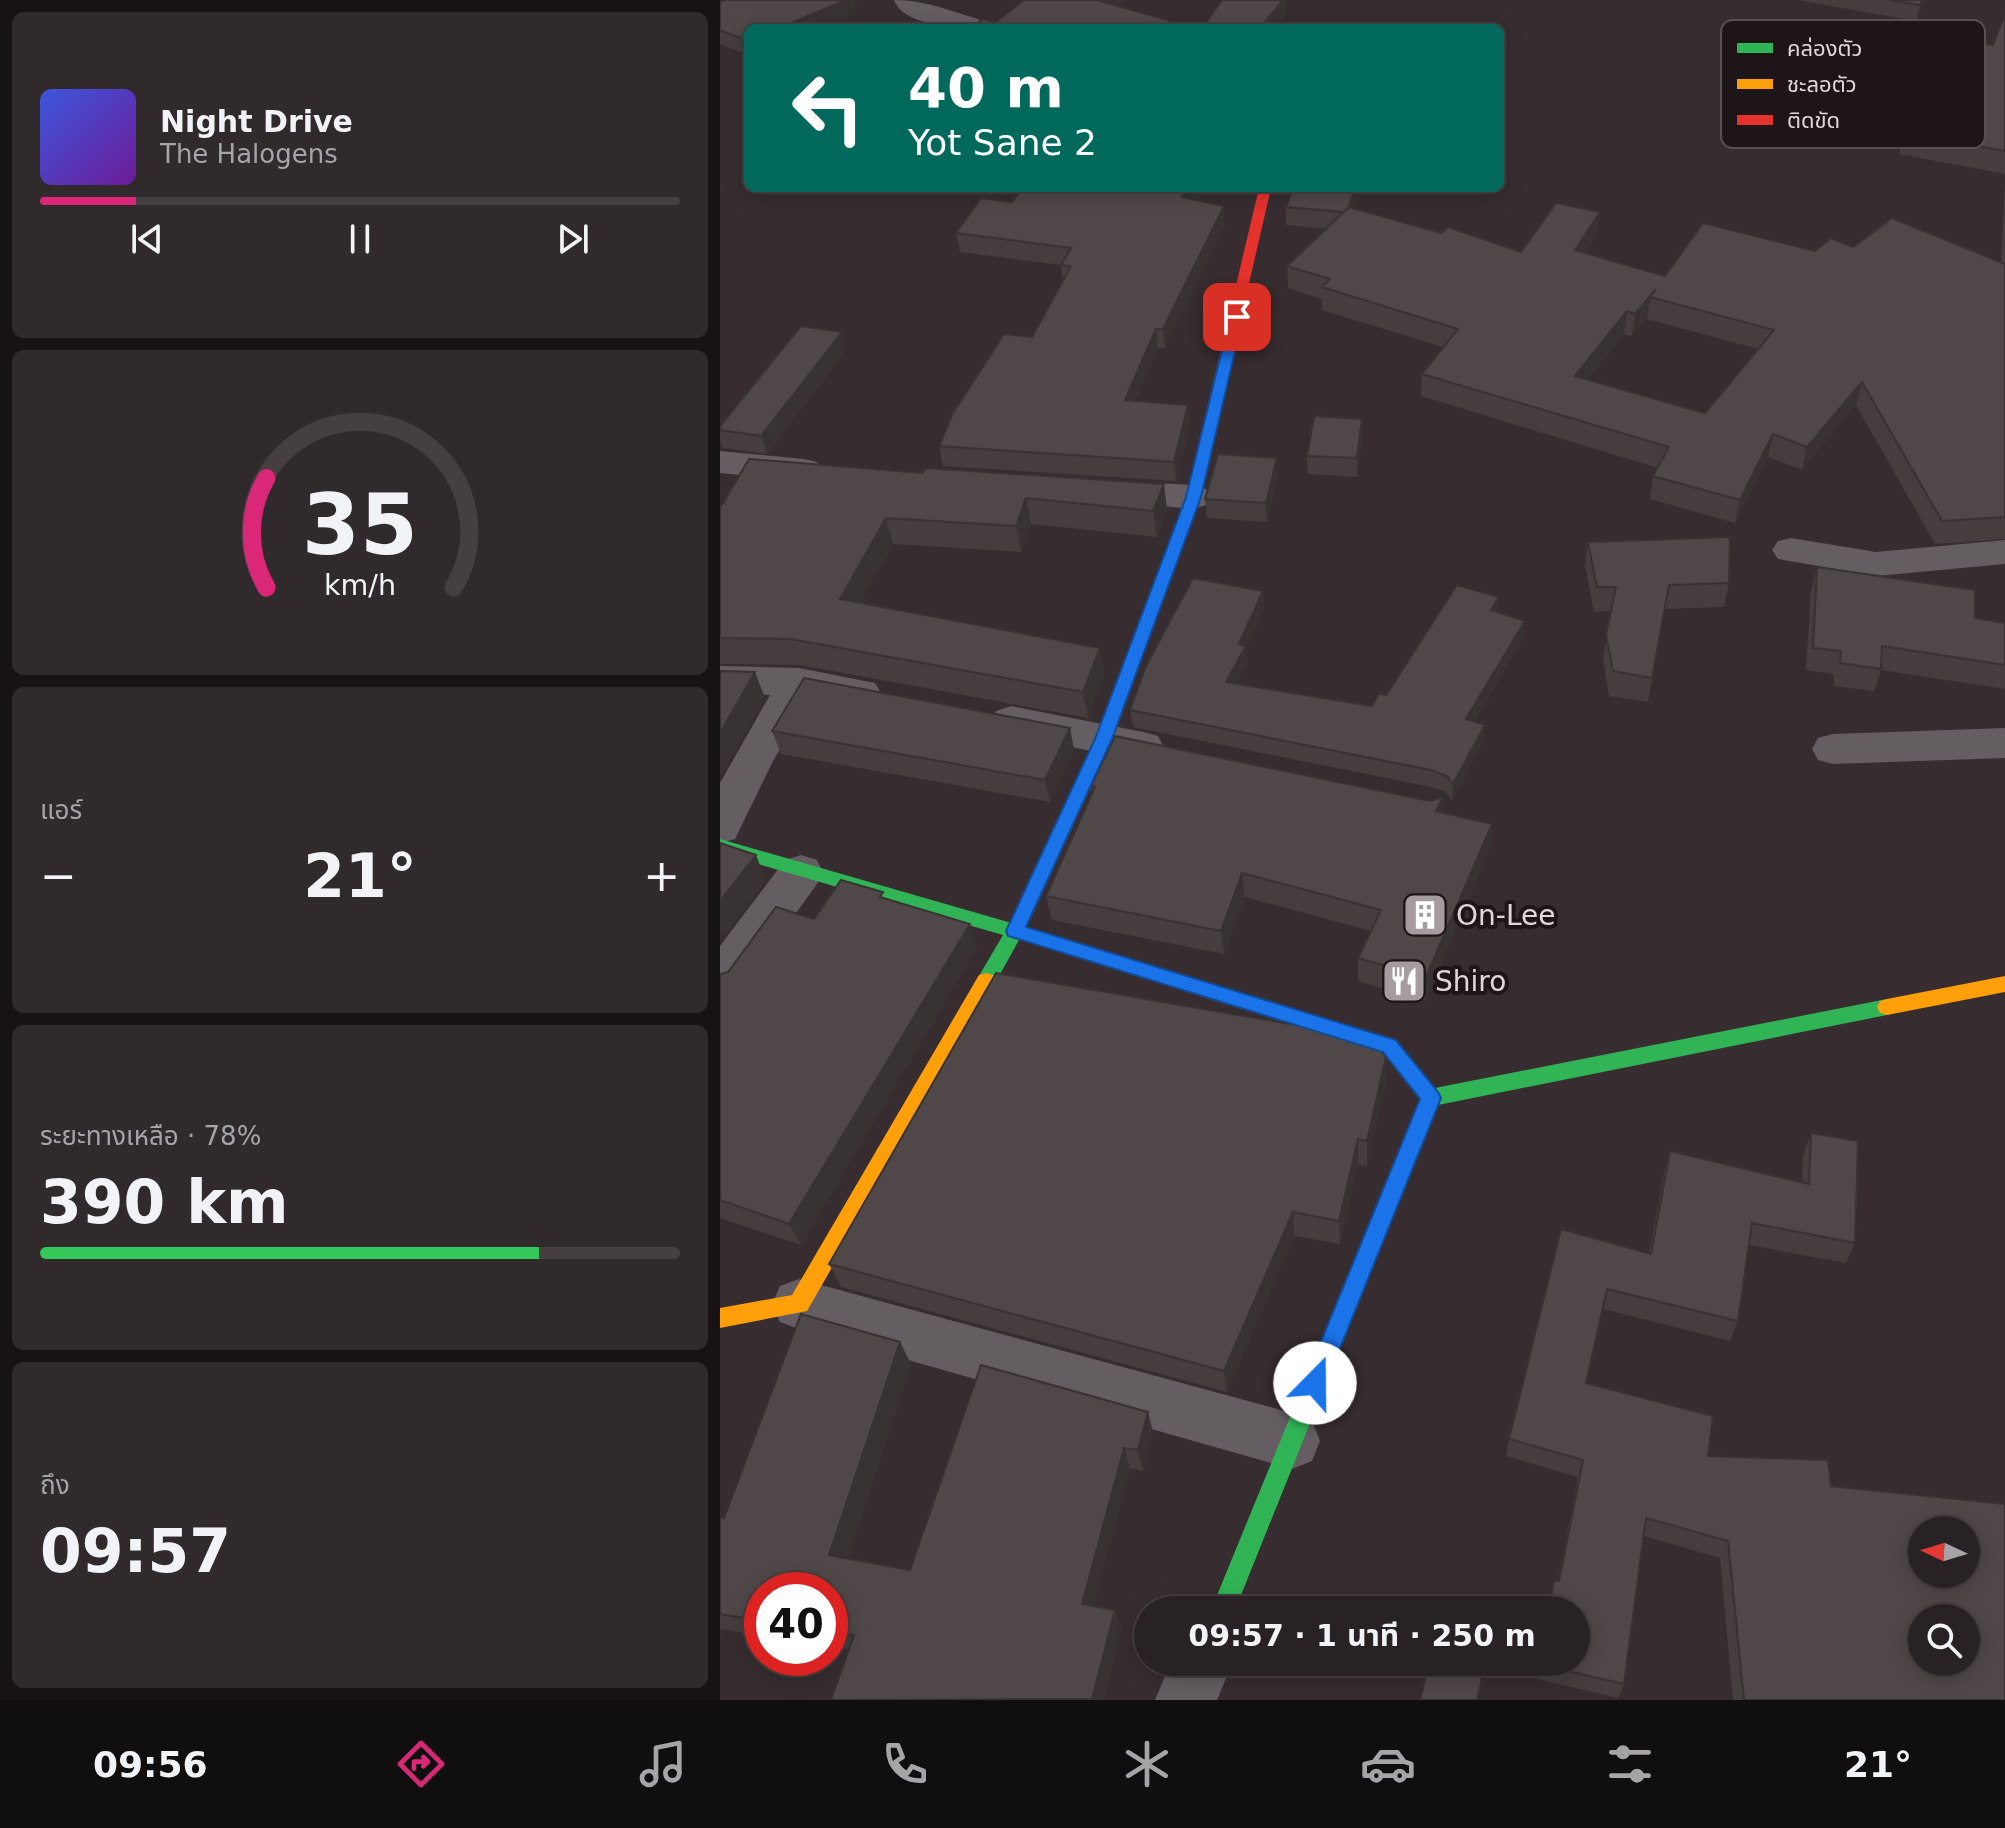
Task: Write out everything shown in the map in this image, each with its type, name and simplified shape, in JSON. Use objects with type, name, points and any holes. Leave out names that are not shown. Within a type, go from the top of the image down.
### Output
[{"type":"street","points":[[907,0],[908,4],[926,13],[966,24]]},
{"type":"street","points":[[799,1304],[1015,931],[1104,739],[1193,497],[1264,192]]},
{"type":"street","points":[[726,473],[832,472]]},
{"type":"street","points":[[1068,488],[1193,497]]},
{"type":"street","points":[[1791,550],[1876,564],[2005,552]]},
{"type":"street","points":[[720,680],[799,682],[890,699]]},
{"type":"street","points":[[720,827],[753,759],[799,682]]},
{"type":"street","points":[[982,716],[1182,755]]},
{"type":"street","points":[[1833,749],[2005,743]]},
{"type":"street","points":[[720,846],[801,872],[1015,931],[1389,1046],[1431,1098]]},
{"type":"street","points":[[720,981],[801,872]]},
{"type":"street","points":[[1431,1098],[2005,984]]},
{"type":"street","points":[[1229,1596],[1431,1098]]},
{"type":"street","points":[[720,1318],[799,1304],[1292,1441]]},
{"type":"street","points":[[1186,1700],[1196,1676]]},
{"type":"building","points":[[846,0],[789,24],[744,24],[744,39],[720,30],[720,2]]},
{"type":"building","points":[[1024,0],[1100,1],[1182,24],[976,24],[983,19],[996,22]]},
{"type":"building","points":[[1222,0],[1283,0],[1263,24],[1205,24]]},
{"type":"building","points":[[1889,0],[1923,0],[1920,5]]},
{"type":"building","points":[[2005,14],[2005,151],[1985,147],[1985,44],[1993,45]]},
{"type":"building","points":[[1020,192],[1186,192],[1182,197],[1224,206],[1163,329],[1156,329],[1125,400],[1188,405],[1174,462],[939,446],[953,413],[1004,334],[1032,337],[1071,266],[1061,265],[1071,248],[956,233],[981,198],[1012,202]]},
{"type":"building","points":[[1292,192],[1354,192],[1344,212],[1286,207]]},
{"type":"building","points":[[1556,203],[1600,212],[1575,250],[1665,276],[1703,223],[1815,251],[1831,238],[1853,247],[1892,218],[2005,264],[2005,517],[1942,521],[1862,382],[1807,447],[1773,434],[1740,500],[1653,476],[1669,447],[1422,374],[1458,329],[1322,287],[1330,279],[1287,266],[1349,207],[1441,233],[1448,227],[1521,252]],"holes":[[[1656,289],[1650,297],[1774,330],[1705,413],[1575,376],[1627,311],[1635,314]]]},
{"type":"building","points":[[801,326],[842,332],[761,436],[720,430],[720,426]]},
{"type":"building","points":[[1314,416],[1362,419],[1357,458],[1307,456]]},
{"type":"building","points":[[1218,454],[1277,458],[1266,503],[1205,499]]},
{"type":"building","points":[[749,459],[923,473],[925,468],[1164,484],[1153,511],[1026,498],[1016,526],[886,518],[840,599],[1100,648],[1083,692],[791,639],[720,638],[720,505]]},
{"type":"building","points":[[1730,537],[1729,583],[1669,585],[1652,678],[1613,671],[1606,635],[1616,587],[1597,587],[1588,542]]},
{"type":"building","points":[[1817,567],[1975,590],[1975,618],[2005,623],[2005,665],[1882,646],[1881,669],[1840,663],[1841,651],[1813,648]]},
{"type":"building","points":[[1193,578],[1263,591],[1239,644],[1246,646],[1226,682],[1372,706],[1379,693],[1386,695],[1457,585],[1499,597],[1491,610],[1525,621],[1466,719],[1485,725],[1453,784],[1447,776],[1431,770],[1130,710],[1146,666]]},
{"type":"building","points":[[720,671],[755,672],[720,733]]},
{"type":"building","points":[[804,678],[1070,728],[1045,780],[772,731]]},
{"type":"building","points":[[1115,736],[1430,801],[1443,797],[1436,811],[1492,824],[1426,977],[1358,958],[1381,910],[1242,873],[1221,931],[1046,896]]},
{"type":"building","points":[[720,843],[756,855],[720,901]]},
{"type":"building","points":[[841,880],[883,892],[880,897],[970,924],[789,1224],[720,1200],[720,974],[728,972],[776,907],[814,919]]},
{"type":"building","points":[[996,973],[1371,1038],[1386,1057],[1367,1141],[1358,1139],[1339,1221],[1293,1212],[1224,1371],[829,1264]]},
{"type":"building","points":[[1811,1133],[1858,1141],[1855,1243],[1752,1223],[1738,1321],[1607,1289],[1586,1383],[1713,1416],[1708,1456],[1828,1460],[1831,1486],[2005,1504],[2005,1700],[1744,1700],[1728,1541],[1646,1518],[1624,1684],[1589,1676],[1590,1596],[1551,1596],[1554,1580],[1559,1581],[1583,1460],[1509,1439],[1561,1229],[1651,1254],[1670,1151],[1809,1184]]},
{"type":"building","points":[[801,1314],[900,1342],[829,1555],[910,1570],[981,1365],[1148,1412],[1138,1450],[1124,1448],[1082,1604],[1115,1610],[1092,1699],[831,1700],[839,1676],[848,1676],[848,1652],[854,1635],[848,1634],[848,1572],[744,1572],[744,1618],[720,1614],[720,1517],[724,1518]]},
{"type":"building","points":[[1426,1676],[1482,1676],[1477,1700],[1420,1700]]},
{"type":"traffic: fast","points":[[720,846],[1015,931],[986,981]]},
{"type":"traffic: fast","points":[[1220,994],[1389,1046],[1431,1098],[1229,1596]]},
{"type":"traffic: fast","points":[[1431,1098],[1887,1007]]},
{"type":"traffic: slow","points":[[1134,656],[1104,739],[1015,931],[1220,994]]},
{"type":"traffic: slow","points":[[720,1318],[799,1304],[986,981]]},
{"type":"traffic: slow","points":[[1887,1007],[2005,984]]},
{"type":"traffic: jam","points":[[1134,656],[1193,497],[1264,192]]},
{"type":"place","name":"On-Lee","points":[[1425,915]]},
{"type":"place","name":"Shiro","points":[[1404,981]]},
{"type":"route","points":[[1237,317],[1193,497],[1104,739],[1015,931],[1389,1046],[1431,1098],[1315,1383]]}]
